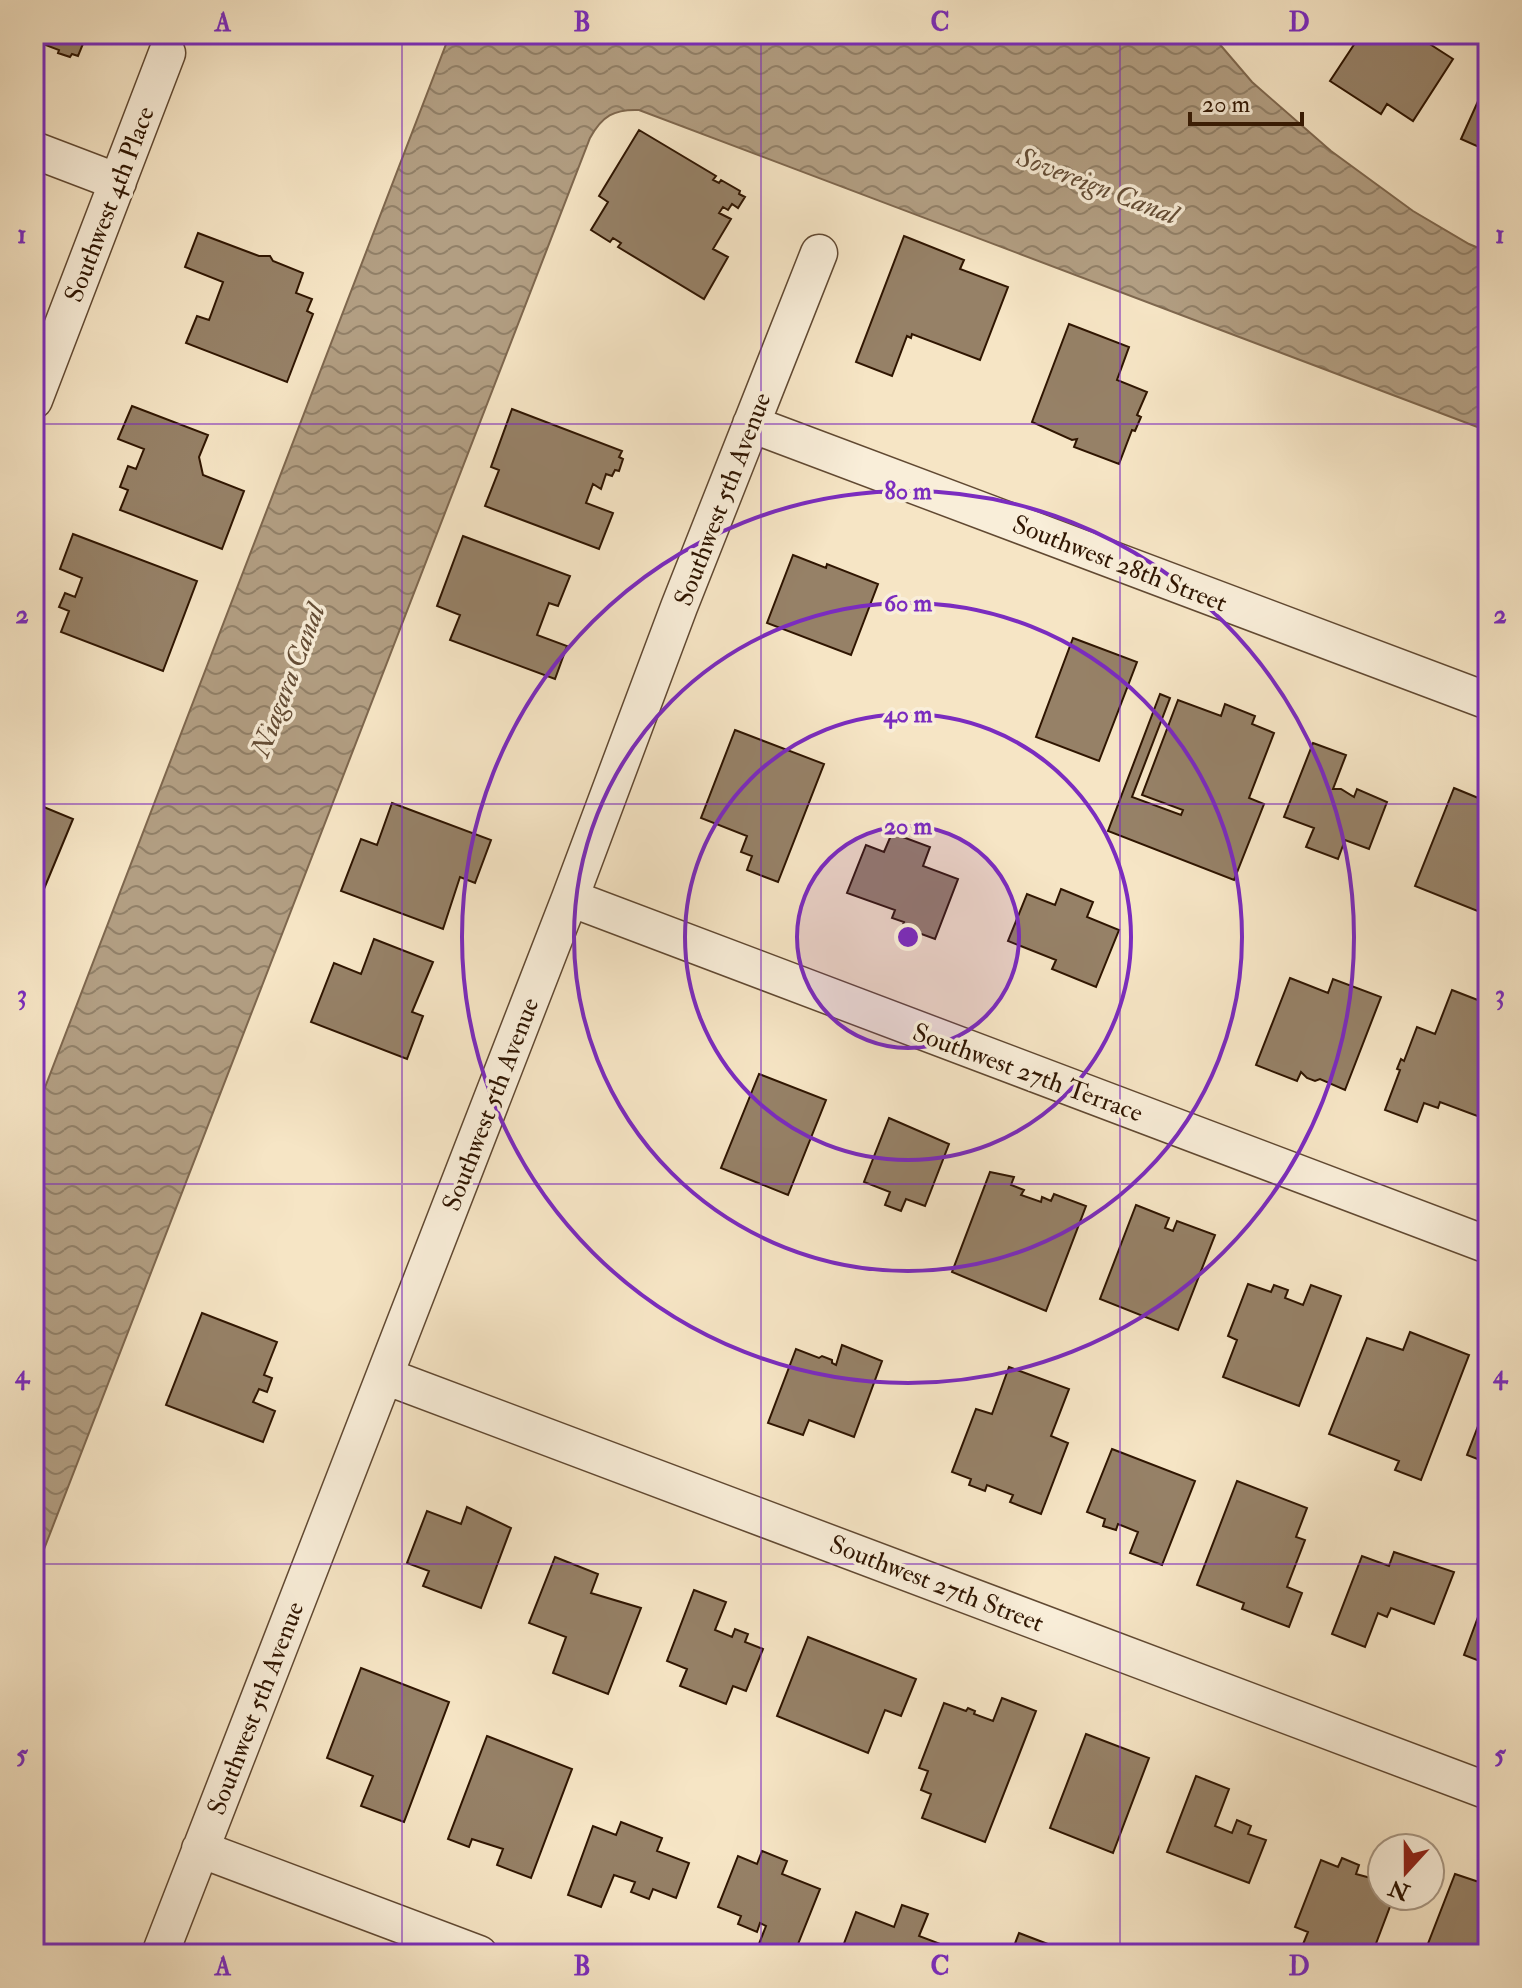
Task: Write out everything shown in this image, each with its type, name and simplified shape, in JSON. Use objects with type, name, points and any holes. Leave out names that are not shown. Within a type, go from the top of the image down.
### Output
[{"type":"street","name":"Southwest 4th Place","points":[[34,400],[167,53]]},
{"type":"street","points":[[34,150],[118,182]]},
{"type":"street","name":"Southwest 5th Avenue","points":[[160,1954],[819,253]]},
{"type":"street","name":"Southwest 28th Street","points":[[751,424],[1488,701]]},
{"type":"street","name":"Southwest 27th Terrace","points":[[570,898],[1488,1245]]},
{"type":"street","name":"Southwest 27th Street","points":[[385,1376],[1488,1791]]},
{"type":"street","points":[[200,1849],[479,1954]]},
{"type":"water","points":[[436,34],[1211,34],[1252,82],[1331,151],[1413,211],[1488,252],[1488,431],[639,110],[622,111],[604,119],[590,138],[34,1575],[34,1116],[448,39]]},
{"type":"building","points":[[38,34],[87,34],[78,56],[72,54],[70,57],[35,41]]},
{"type":"building","points":[[1361,34],[1414,34],[1453,59],[1413,121],[1387,104],[1381,114],[1330,81]]},
{"type":"building","points":[[1488,79],[1488,151],[1461,139]]},
{"type":"building","points":[[639,130],[716,176],[713,180],[719,183],[721,180],[745,197],[738,208],[732,204],[728,210],[723,207],[719,213],[731,219],[713,249],[728,257],[704,299],[618,247],[621,243],[613,238],[610,242],[591,230],[608,202],[599,196]]},
{"type":"building","points":[[198,233],[259,256],[270,256],[273,261],[303,273],[296,293],[312,299],[307,311],[313,314],[287,382],[186,343],[197,316],[209,320],[223,282],[185,267]]},
{"type":"building","points":[[904,236],[964,260],[960,269],[1008,287],[980,360],[912,334],[911,338],[907,336],[892,376],[856,362]]},
{"type":"building","points":[[1069,324],[1129,347],[1117,380],[1147,392],[1137,415],[1141,417],[1135,431],[1132,430],[1119,464],[1074,447],[1077,439],[1072,440],[1032,422]]},
{"type":"building","points":[[132,406],[208,435],[199,457],[203,475],[244,491],[222,549],[120,510],[128,490],[120,487],[128,466],[136,469],[144,449],[118,439]]},
{"type":"building","points":[[512,409],[622,451],[619,471],[615,470],[612,476],[606,474],[601,489],[593,484],[586,503],[613,513],[599,549],[485,506],[499,470],[491,467]]},
{"type":"building","points":[[73,534],[197,581],[163,671],[61,632],[69,611],[59,607],[65,593],[75,597],[82,578],[60,569]]},
{"type":"building","points":[[463,536],[570,576],[558,606],[549,603],[537,635],[567,646],[555,679],[450,640],[460,615],[437,606]]},
{"type":"building","points":[[793,555],[826,568],[827,564],[878,584],[851,655],[767,623]]},
{"type":"building","points":[[1073,638],[1137,662],[1099,761],[1036,737]]},
{"type":"building","points":[[1160,694],[1170,698],[1132,797],[1181,815],[1183,810],[1142,795],[1178,700],[1221,716],[1225,704],[1255,716],[1252,724],[1274,733],[1249,798],[1264,804],[1234,880],[1108,831]]},
{"type":"building","points":[[735,730],[824,764],[778,882],[747,870],[752,856],[741,852],[747,836],[701,818]]},
{"type":"building","points":[[1313,743],[1346,755],[1333,789],[1341,789],[1354,797],[1357,789],[1387,802],[1369,849],[1345,840],[1338,859],[1306,847],[1314,828],[1284,817]]},
{"type":"building","points":[[1454,788],[1488,802],[1488,892],[1480,912],[1415,886]]},
{"type":"building","points":[[34,803],[73,819],[34,913]]},
{"type":"building","points":[[392,803],[491,840],[475,883],[460,877],[443,929],[341,891],[361,839],[377,845]]},
{"type":"building","points":[[892,833],[930,847],[923,866],[958,879],[935,939],[902,927],[904,922],[892,918],[895,910],[847,893],[866,845],[884,852]]},
{"type":"building","points":[[1061,889],[1093,902],[1087,917],[1119,930],[1096,987],[1052,969],[1056,960],[1008,941],[1027,894],[1055,905]]},
{"type":"building","points":[[374,939],[433,962],[412,1012],[423,1016],[407,1059],[311,1022],[334,963],[361,974]]},
{"type":"building","points":[[1290,978],[1328,993],[1333,979],[1381,997],[1345,1090],[1320,1079],[1307,1078],[1301,1072],[1297,1081],[1256,1065]]},
{"type":"building","points":[[1452,990],[1488,1004],[1488,1049],[1479,1073],[1488,1076],[1488,1097],[1480,1117],[1440,1102],[1438,1108],[1424,1103],[1417,1122],[1385,1110],[1400,1070],[1397,1069],[1401,1059],[1404,1061],[1417,1027],[1435,1034]]},
{"type":"building","points":[[759,1074],[826,1100],[788,1195],[721,1168]]},
{"type":"building","points":[[889,1118],[949,1144],[925,1206],[906,1199],[901,1211],[885,1205],[890,1192],[864,1182]]},
{"type":"building","points":[[990,1172],[1014,1177],[1011,1185],[1024,1190],[1021,1195],[1041,1202],[1042,1197],[1051,1201],[1054,1194],[1086,1206],[1046,1311],[952,1272]]},
{"type":"building","points":[[1136,1205],[1169,1218],[1165,1228],[1173,1231],[1177,1221],[1215,1235],[1178,1330],[1100,1299]]},
{"type":"building","points":[[1248,1284],[1271,1292],[1274,1285],[1288,1290],[1285,1298],[1303,1305],[1311,1285],[1341,1296],[1299,1406],[1223,1377],[1237,1340],[1228,1336]]},
{"type":"building","points":[[202,1313],[277,1342],[264,1375],[272,1378],[267,1392],[259,1389],[253,1402],[275,1411],[263,1442],[166,1405]]},
{"type":"building","points":[[1410,1332],[1469,1355],[1421,1480],[1395,1470],[1399,1461],[1329,1434],[1367,1338],[1403,1350]]},
{"type":"building","points":[[842,1345],[882,1361],[854,1437],[809,1420],[803,1435],[768,1423],[796,1349],[832,1360],[836,1365]]},
{"type":"building","points":[[1009,1367],[1069,1389],[1051,1436],[1068,1443],[1041,1514],[1010,1502],[1013,1495],[987,1485],[985,1491],[969,1485],[971,1479],[952,1472],[976,1409],[992,1414]]},
{"type":"building","points":[[1488,1400],[1488,1463],[1467,1455]]},
{"type":"building","points":[[1112,1449],[1195,1481],[1162,1565],[1130,1553],[1138,1532],[1118,1524],[1116,1530],[1103,1526],[1105,1519],[1087,1512]]},
{"type":"building","points":[[1237,1481],[1307,1508],[1296,1537],[1305,1540],[1287,1587],[1302,1593],[1289,1627],[1242,1609],[1244,1603],[1197,1585]]},
{"type":"building","points":[[467,1507],[511,1528],[481,1608],[423,1586],[429,1571],[407,1563],[427,1511],[461,1524]]},
{"type":"building","points":[[1394,1552],[1454,1572],[1434,1624],[1391,1608],[1387,1617],[1378,1613],[1365,1647],[1332,1634],[1362,1556],[1389,1566]]},
{"type":"building","points":[[555,1557],[598,1574],[591,1593],[641,1608],[608,1694],[553,1673],[566,1637],[529,1623]]},
{"type":"building","points":[[694,1590],[726,1602],[715,1630],[732,1637],[735,1629],[748,1634],[745,1642],[763,1649],[746,1691],[733,1686],[726,1704],[680,1686],[687,1669],[667,1661]]},
{"type":"building","points":[[1488,1590],[1488,1667],[1464,1655]]},
{"type":"building","points":[[808,1637],[916,1679],[901,1716],[885,1710],[868,1753],[777,1716]]},
{"type":"building","points":[[361,1668],[449,1702],[404,1822],[361,1806],[373,1776],[327,1758]]},
{"type":"building","points":[[1002,1698],[1036,1711],[985,1842],[922,1818],[931,1794],[921,1790],[928,1771],[919,1768],[944,1703],[966,1711],[968,1708],[975,1711],[974,1714],[993,1721]]},
{"type":"building","points":[[1086,1734],[1149,1758],[1113,1853],[1050,1828]]},
{"type":"building","points":[[487,1736],[572,1769],[531,1878],[497,1865],[503,1849],[472,1839],[469,1847],[448,1839]]},
{"type":"building","points":[[1196,1776],[1229,1789],[1215,1826],[1232,1833],[1237,1820],[1251,1826],[1248,1834],[1266,1840],[1249,1883],[1167,1852]]},
{"type":"building","points":[[621,1822],[662,1838],[657,1851],[689,1863],[676,1898],[653,1889],[649,1899],[631,1892],[635,1882],[614,1875],[601,1907],[568,1895],[593,1826],[616,1835]]},
{"type":"building","points":[[762,1851],[787,1861],[782,1874],[820,1889],[794,1954],[755,1954],[766,1926],[760,1923],[757,1932],[738,1924],[741,1916],[718,1907],[738,1856],[757,1864]]},
{"type":"building","points":[[1342,1858],[1359,1865],[1356,1874],[1366,1877],[1366,1912],[1388,1912],[1372,1954],[1355,1950],[1354,1954],[1299,1954],[1308,1932],[1295,1927],[1321,1860],[1338,1867]]},
{"type":"building","points":[[1455,1874],[1488,1885],[1488,1954],[1424,1954],[1440,1912],[1446,1912],[1446,1897]]},
{"type":"building","points":[[902,1905],[928,1914],[919,1936],[943,1945],[939,1954],[840,1954],[856,1912],[894,1927]]},
{"type":"building","points":[[1019,1933],[1074,1954],[1011,1954]]},
{"type":"water label","name":"Sovereign Canal","points":[[1098,185]]},
{"type":"water label","name":"Niagara Canal","points":[[287,680]]}]
